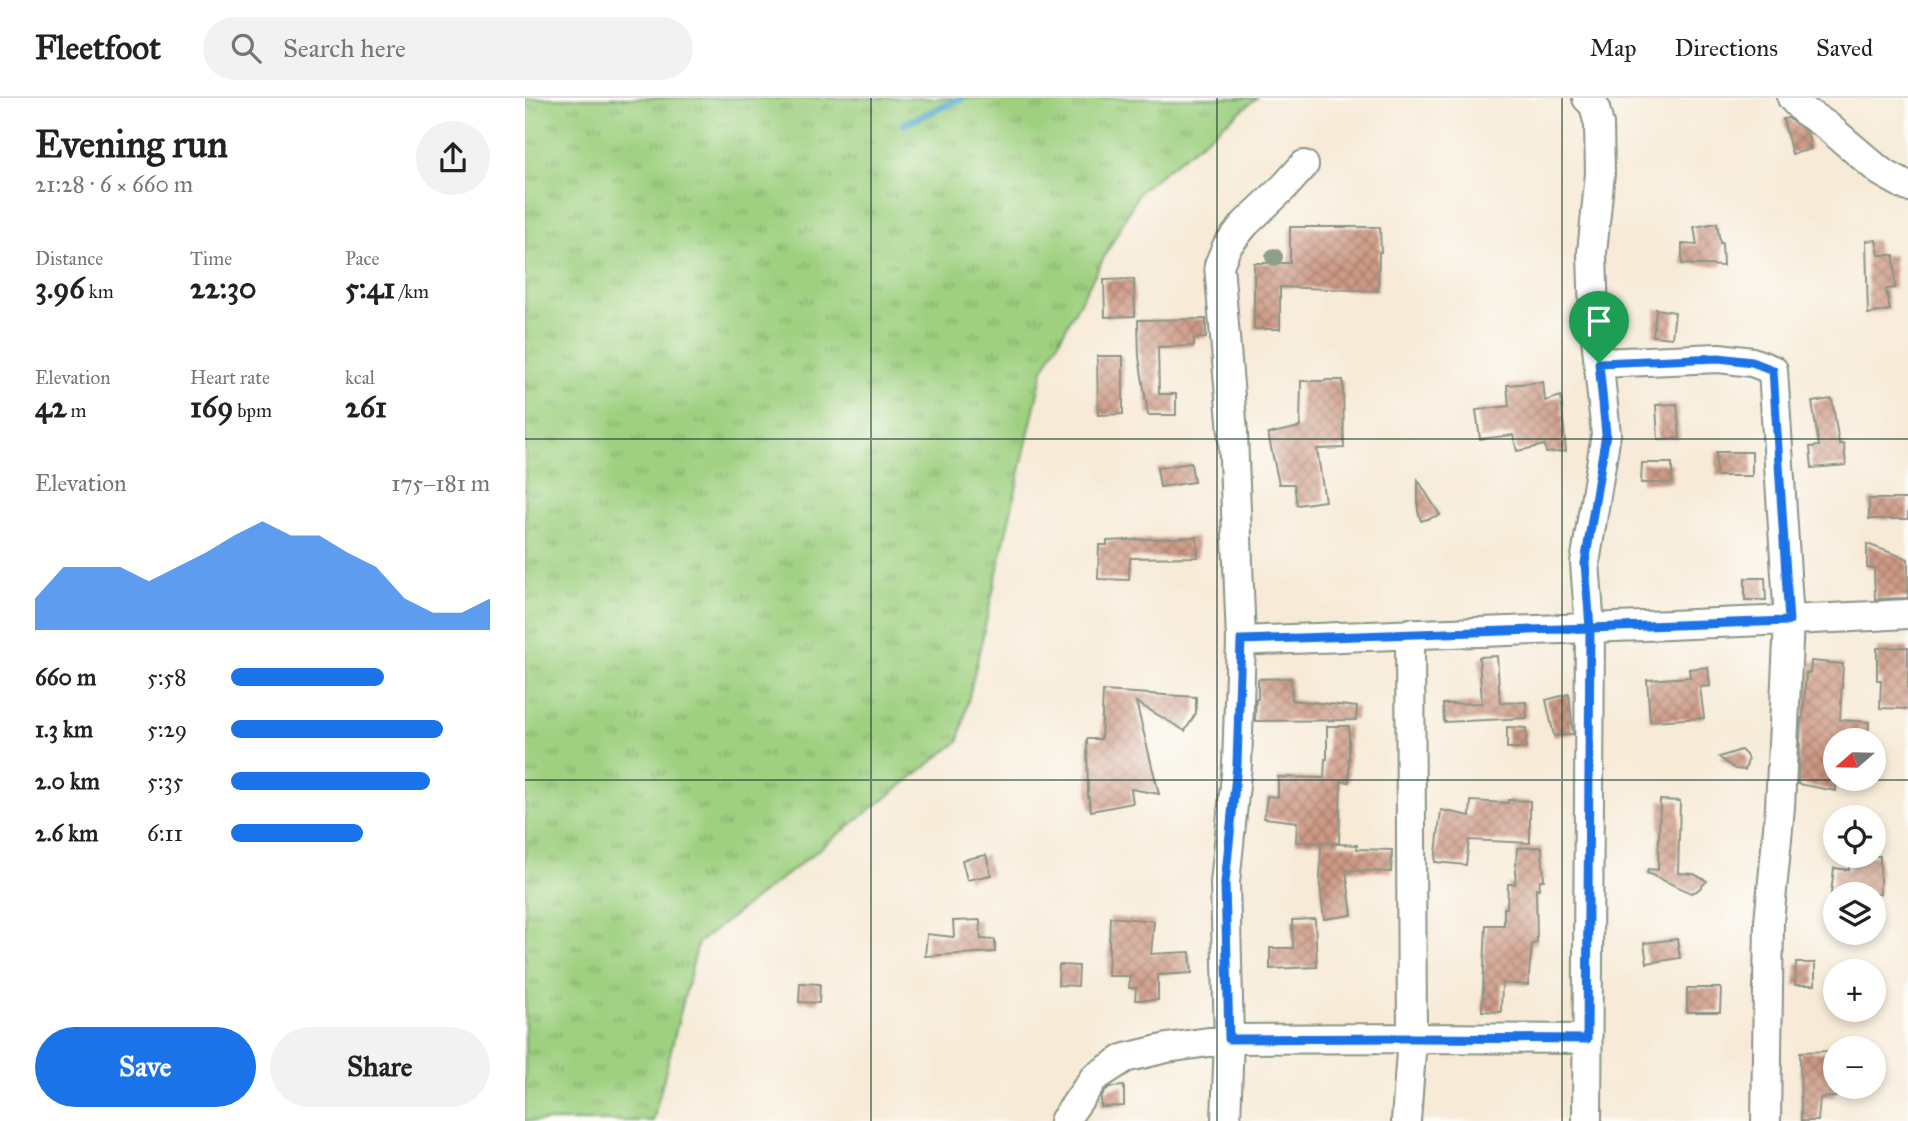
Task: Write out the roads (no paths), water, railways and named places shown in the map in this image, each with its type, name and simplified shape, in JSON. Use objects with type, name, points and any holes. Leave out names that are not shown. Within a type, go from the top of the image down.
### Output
[{"type":"street","points":[[1587,98],[1594,105],[1599,125],[1600,173],[1592,253],[1594,318],[1606,434],[1585,563],[1590,628],[1587,1121]]},
{"type":"street","points":[[1792,98],[1803,110],[1827,126],[1881,172],[1908,187]]},
{"type":"street","points":[[1226,1121],[1229,1039],[1225,883],[1237,765],[1241,640],[1233,433],[1219,265],[1227,246],[1245,223],[1304,165]]},
{"type":"street","points":[[1599,363],[1719,358],[1752,362],[1773,370],[1789,621],[1780,807],[1769,922],[1766,1121]]},
{"type":"street","points":[[1241,640],[1789,621],[1908,614]]},
{"type":"street","points":[[1406,1121],[1412,1038],[1409,633]]},
{"type":"street","points":[[1064,1121],[1094,1077],[1125,1058],[1167,1048],[1229,1039],[1587,1039]]},
{"type":"waterway","points":[[904,124],[962,98]]}]
